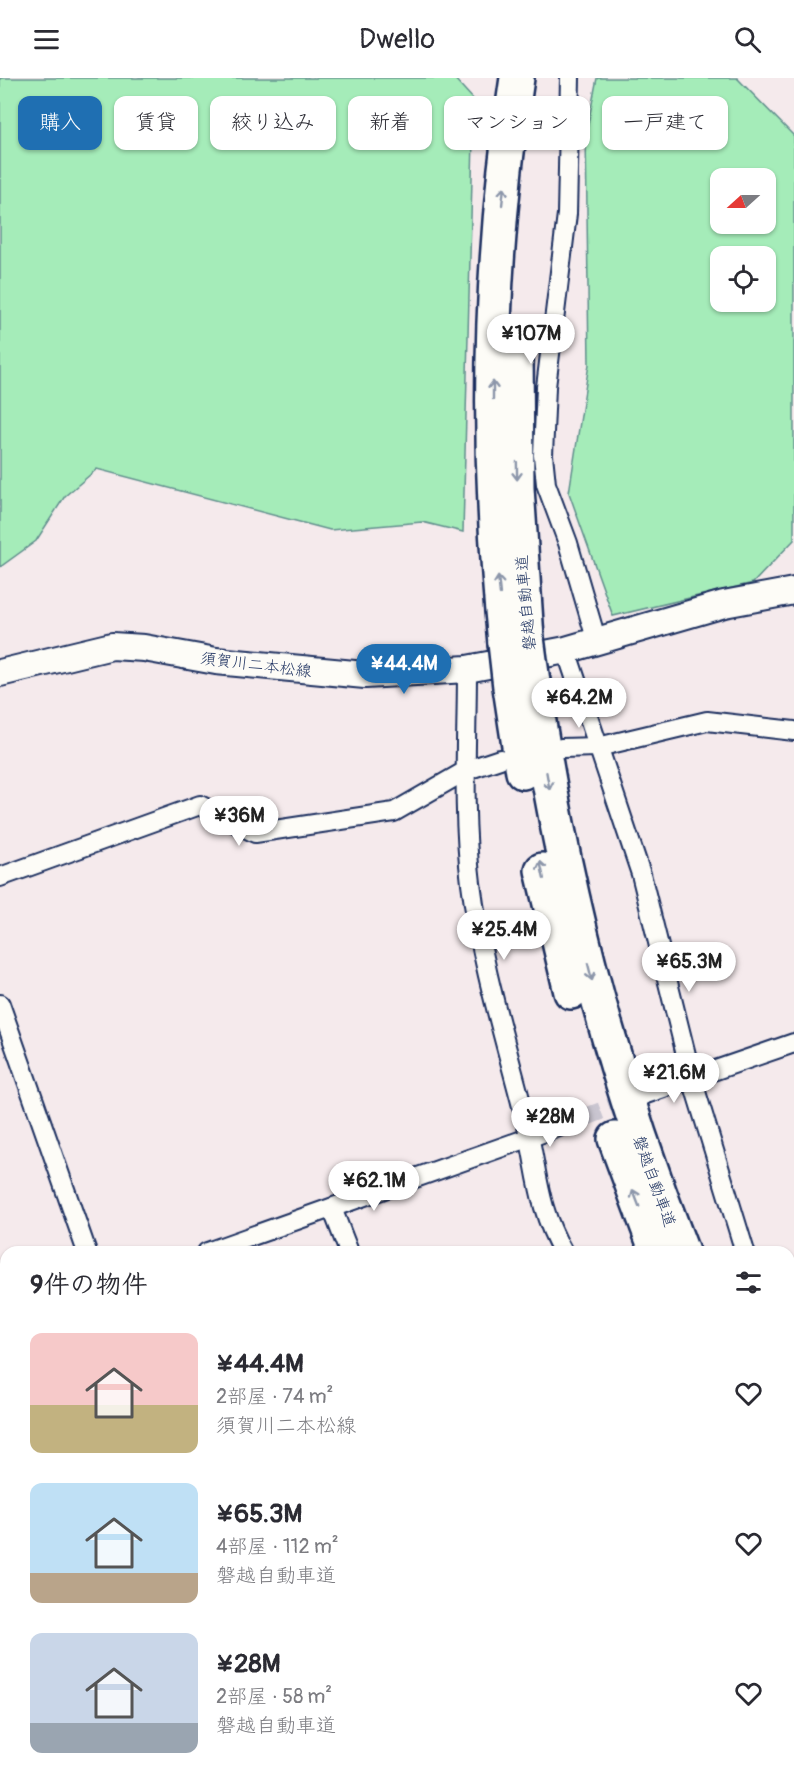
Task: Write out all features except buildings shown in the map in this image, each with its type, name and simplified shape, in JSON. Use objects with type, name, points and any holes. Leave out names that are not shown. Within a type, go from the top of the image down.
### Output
[{"type":"highway","name":"磐越自動車道","points":[[517,78],[499,229],[493,370],[493,491],[516,640],[534,834],[576,1012],[602,1103],[655,1246]]},
{"type":"highway","name":"磐越自動車道","points":[[516,640],[516,318],[521,227],[539,78]]},
{"type":"highway","name":"磐越自動車道","points":[[521,684],[598,1007],[624,1095],[680,1246]]},
{"type":"main road","name":"須賀川二本松線","points":[[0,673],[82,651],[112,646],[144,648],[216,661],[365,675],[466,669],[566,650],[724,604],[794,591]]},
{"type":"street","points":[[570,78],[567,214],[546,387],[543,444],[546,484],[568,543],[597,642]]},
{"type":"street","points":[[566,650],[598,747],[607,766],[641,874],[692,1079],[743,1246]]},
{"type":"street","points":[[466,669],[467,770],[464,798],[471,883],[484,957],[529,1136],[540,1201],[546,1221],[560,1246]]},
{"type":"street","points":[[561,748],[598,747],[706,721],[794,731]]},
{"type":"street","points":[[0,877],[200,805],[248,832],[255,833],[394,812],[467,770],[500,759]]},
{"type":"street","points":[[0,1004],[85,1246]]},
{"type":"street","points":[[646,1094],[794,1043]]},
{"type":"street","points":[[224,1246],[559,1126]]},
{"type":"street","points":[[332,1208],[347,1246]]},
{"type":"green space","points":[[0,78],[454,78],[470,96],[444,96],[444,150],[473,150],[463,532],[422,522],[330,530],[97,469],[65,496],[36,541],[0,567]]},
{"type":"green space","points":[[597,78],[737,78],[794,136],[794,540],[753,583],[613,616],[569,493],[589,364],[586,150],[590,150],[590,114]]},
{"type":"tunnel","points":[[559,1127],[636,1098]]}]
